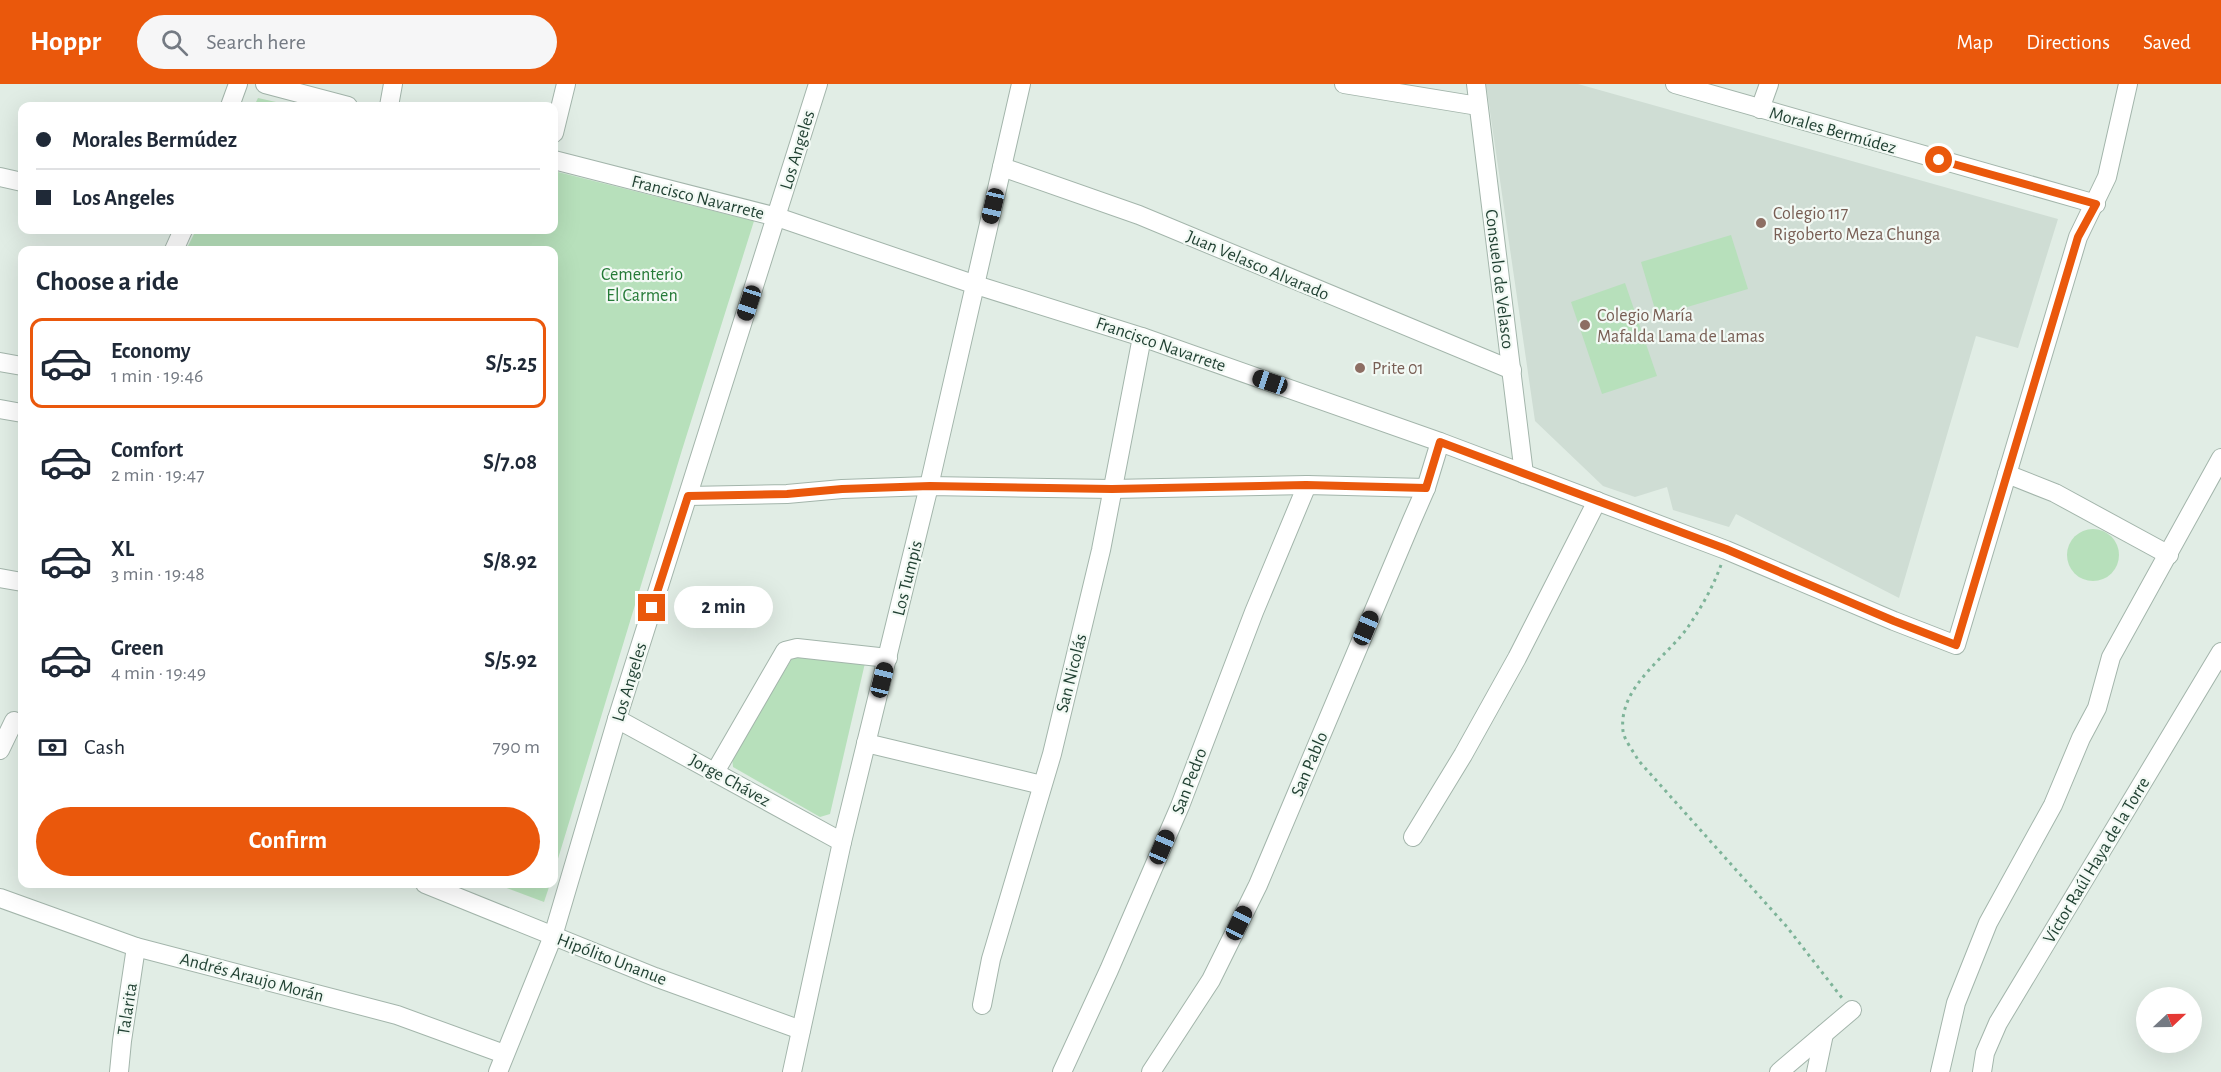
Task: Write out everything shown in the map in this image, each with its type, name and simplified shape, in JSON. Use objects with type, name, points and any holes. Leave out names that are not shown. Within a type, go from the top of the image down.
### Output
[{"type":"street","points":[[231,102],[238,84]]},
{"type":"street","points":[[265,84],[333,102]]},
{"type":"street","points":[[390,102],[393,84]]},
{"type":"street","points":[[558,117],[566,84]]},
{"type":"street","name":"Los Angeles","points":[[498,1072],[553,936],[617,719],[818,84]]},
{"type":"street","name":"Los Tumpis","points":[[792,1072],[842,842],[930,486],[1021,84]]},
{"type":"street","points":[[1344,84],[1478,105]]},
{"type":"street","name":"Consuelo de Velasco","points":[[1476,84],[1524,474]]},
{"type":"street","name":"Morales Bermúdez","points":[[1676,84],[2096,204]]},
{"type":"street","points":[[1760,109],[1769,84]]},
{"type":"street","points":[[2128,84],[2107,177],[2096,204],[2078,237],[2007,474],[2055,493],[2169,555]]},
{"type":"street","name":"Francisco Navarrete","points":[[558,161],[777,217],[975,285],[1142,337],[1440,442],[1726,549],[1956,645],[2007,474]]},
{"type":"street","name":"Juan Velasco Alvarado","points":[[1002,167],[1139,215],[1512,370]]},
{"type":"street","points":[[0,177],[18,181]]},
{"type":"street","name":"San Nicolás","points":[[982,1005],[991,959],[1052,754],[1101,550],[1142,337]]},
{"type":"street","points":[[0,362],[18,365]]},
{"type":"street","points":[[0,409],[18,412]]},
{"type":"street","name":"San Pablo","points":[[1151,1072],[1211,980],[1258,885],[1426,488],[1440,442]]},
{"type":"street","points":[[1940,1072],[1956,1003],[1988,923],[2053,805],[2081,738],[2097,708],[2111,657],[2221,458]]},
{"type":"street","points":[[688,496],[787,494],[842,489],[930,486],[1112,489],[1306,485],[1426,488]]},
{"type":"street","name":"San Pedro","points":[[1062,1072],[1180,806],[1254,612],[1306,485]]},
{"type":"street","points":[[1413,837],[1463,755],[1517,658],[1597,501]]},
{"type":"street","points":[[0,578],[18,581]]},
{"type":"street","points":[[715,772],[785,651],[796,648],[888,658]]},
{"type":"street","name":"Víctor Raúl Haya de la Torre","points":[[1982,1072],[1985,1053],[1998,1023],[2221,652]]},
{"type":"street","name":"Jorge Chávez","points":[[617,719],[842,842]]},
{"type":"street","points":[[0,750],[12,721]]},
{"type":"street","points":[[866,742],[1042,785]]},
{"type":"street","name":"Hipólito Unanue","points":[[435,888],[553,936],[801,1030]]},
{"type":"street","name":"Andrés Araujo Morán","points":[[0,898],[136,947],[397,1015],[504,1054]]},
{"type":"street","name":"Talarita","points":[[119,1072],[136,947]]},
{"type":"street","points":[[1779,1072],[1852,1010]]},
{"type":"street","points":[[1816,1072],[1824,1034]]},
{"type":"path","points":[[1726,549],[1713,586],[1687,628],[1642,678],[1626,705],[1623,732],[1638,760],[1787,927],[1852,1010]]},
{"type":"shaded area","points":[[1486,84],[1578,84],[2058,219],[2018,348],[1976,336],[1899,598],[1736,514],[1729,527],[1673,510],[1667,487],[1635,497],[1603,486],[1535,421]]},
{"type":"green space","points":[[258,98],[276,102],[256,102]]},
{"type":"green space","name":"Cementerio El Carmen","points":[[558,172],[754,221],[558,859],[558,246],[188,246],[194,234],[558,234]]},
{"type":"green space","points":[[1731,235],[1748,289],[1657,316],[1641,262]]},
{"type":"green space","points":[[1625,283],[1657,376],[1602,394],[1571,302]]},
{"type":"green space","points":[[2088,529],[2098,529],[2112,536],[2119,555],[2112,574],[2098,581],[2088,581],[2078,577],[2071,570],[2067,560],[2067,550],[2071,540],[2078,533]]},
{"type":"green space","points":[[793,657],[865,663],[830,814],[820,817],[733,767],[732,757]]},
{"type":"green space","points":[[507,888],[549,888],[544,902]]},
{"type":"place","name":"Colegio 117 Rigoberto Meza Chunga","points":[[1761,223]]},
{"type":"place","name":"Colegio María Mafalda Lama de Lamas","points":[[1585,325]]},
{"type":"place","name":"Prite 01","points":[[1360,368]]},
{"type":"route","points":[[652,608],[688,496],[787,494],[842,489],[930,486],[1112,489],[1306,485],[1426,488],[1440,442],[1726,549],[1956,645],[2078,237],[2096,204],[1939,160]]}]
